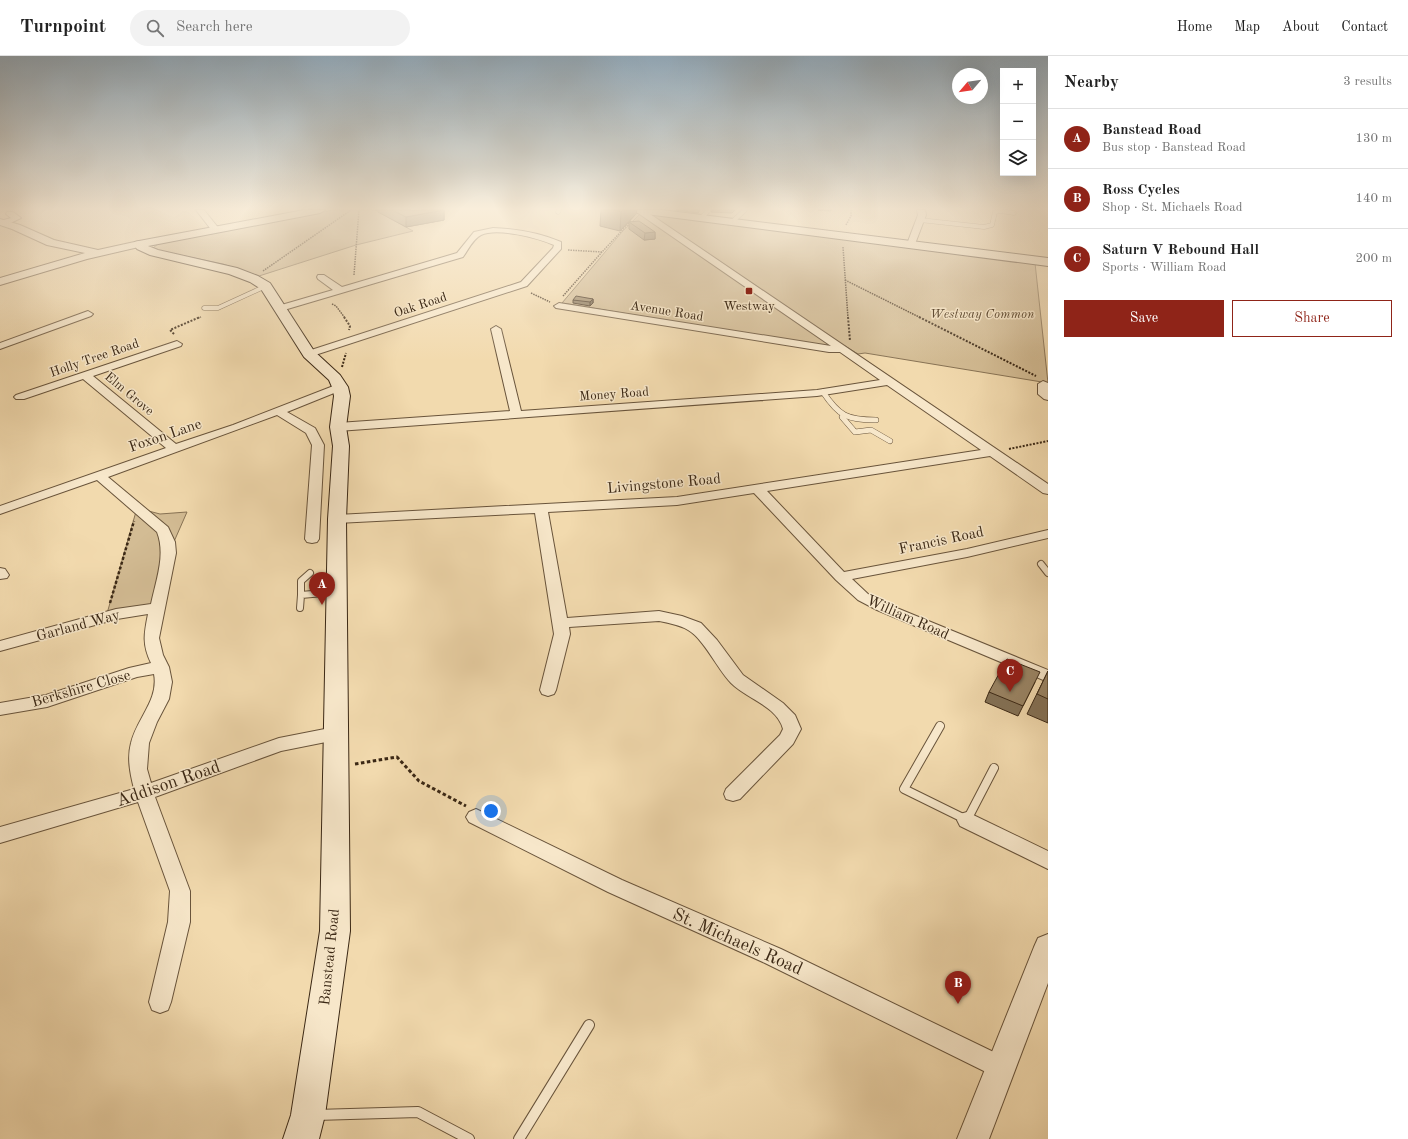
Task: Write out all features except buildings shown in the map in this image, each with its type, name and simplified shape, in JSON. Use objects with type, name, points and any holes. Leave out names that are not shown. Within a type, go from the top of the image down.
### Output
[{"type":"main road","points":[[187,261],[233,271],[260,283],[280,308],[309,354],[335,378],[339,386]]},
{"type":"main road","points":[[1037,261],[1048,262]]},
{"type":"main road","name":"Banstead Road","points":[[301,1139],[308,1115],[335,931],[337,819],[335,767],[337,519],[341,446],[338,427],[342,396],[339,386]]},
{"type":"street","points":[[0,282],[72,261]]},
{"type":"street","points":[[280,308],[445,261]]},
{"type":"street","name":"Oak Road","points":[[309,354],[524,284],[546,261]]},
{"type":"street","points":[[714,261],[1048,490]]},
{"type":"street","points":[[321,277],[341,291]]},
{"type":"street","name":"Avenue Road","points":[[557,306],[829,349],[843,349]]},
{"type":"street","points":[[0,346],[83,312],[100,318]]},
{"type":"street","points":[[496,329],[516,414]]},
{"type":"street","name":"Holly Tree Road","points":[[20,397],[177,344]]},
{"type":"street","name":"Elm Grove","points":[[85,374],[176,449]]},
{"type":"street","name":"Money Road","points":[[338,427],[823,392],[891,381]]},
{"type":"street","points":[[1041,381],[1044,394],[1047,398]]},
{"type":"street","name":"Foxon Lane","points":[[1,507],[176,449],[278,411],[339,386]]},
{"type":"street","points":[[278,411],[311,431],[318,445],[312,539]]},
{"type":"street","name":"Livingstone Road","points":[[337,519],[677,501],[991,452]]},
{"type":"street","points":[[98,475],[163,530],[168,542],[169,554],[151,638],[155,655],[161,667],[164,682],[161,699],[148,722],[140,743],[138,769],[144,793],[180,891],[179,922],[160,1002]]},
{"type":"street","name":"William Road","points":[[758,489],[841,577],[862,597],[882,607],[1048,676]]},
{"type":"street","points":[[541,509],[562,634],[548,690]]},
{"type":"street","name":"Francis Road","points":[[841,577],[1048,534]]},
{"type":"street","name":"Garland Way","points":[[0,646],[106,616],[157,608]]},
{"type":"street","points":[[561,623],[659,616],[677,620],[696,627],[711,644],[737,680],[777,707],[789,719],[792,729],[787,740],[733,794]]},
{"type":"street","name":"Berkshire Close","points":[[0,709],[47,701],[135,672],[161,667]]},
{"type":"street","name":"Addison Road","points":[[0,835],[144,793],[278,745],[336,734]]},
{"type":"street","name":"St. Michaels Road","points":[[476,817],[615,886],[773,956],[1000,1067]]},
{"type":"street","points":[[967,820],[1048,861]]},
{"type":"street","points":[[973,1139],[1048,947]]},
{"type":"lane","points":[[204,308],[218,308],[260,283]]},
{"type":"lane","points":[[823,392],[855,432],[871,430],[890,441]]},
{"type":"lane","points":[[842,417],[876,420]]},
{"type":"lane","points":[[1041,564],[1048,573]]},
{"type":"lane","points":[[300,608],[301,581],[310,572]]},
{"type":"lane","points":[[300,595],[337,592]]},
{"type":"lane","points":[[940,726],[904,789],[967,820],[994,768]]},
{"type":"lane","points":[[519,1139],[589,1025]]},
{"type":"lane","points":[[308,1115],[418,1112],[468,1139]]},
{"type":"path","points":[[260,283],[285,261]]},
{"type":"path","points":[[353,288],[355,261]]},
{"type":"path","points":[[518,286],[557,306],[595,261]]},
{"type":"path","points":[[843,349],[851,340],[844,261]]},
{"type":"path","points":[[845,280],[1041,381]]},
{"type":"path","points":[[321,297],[336,306],[350,326],[339,386]]},
{"type":"path","points":[[991,452],[1048,441]]},
{"type":"path","points":[[106,616],[137,508]]},
{"type":"path","points":[[335,767],[397,757],[419,781],[465,804],[476,817]]},
{"type":"green space","points":[[206,261],[307,261],[259,276],[223,264]]},
{"type":"green space","name":"Westway Common","points":[[598,261],[1016,261],[1035,263],[1048,383],[865,353],[858,354],[845,346],[829,347],[562,303]]},
{"type":"green space","points":[[137,508],[160,514],[187,512],[169,553],[157,608],[106,617]]},
{"type":"place","name":"Westway","points":[[749,291]]},
{"type":"place","name":"Banstead Road","points":[[322,605]]},
{"type":"place","name":"Saturn V Rebound Hall","points":[[1010,692]]},
{"type":"place","name":"Ross Cycles","points":[[958,1004]]}]
